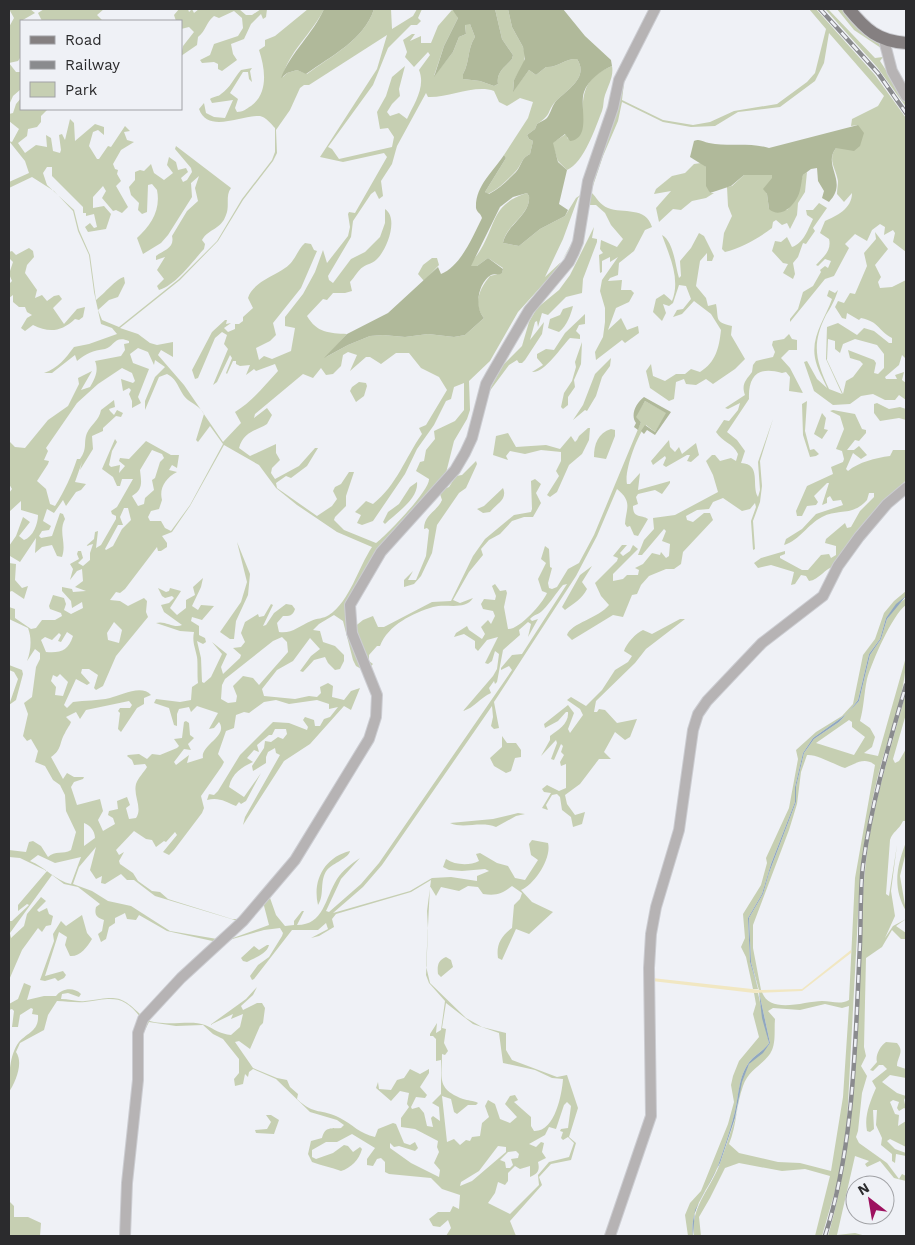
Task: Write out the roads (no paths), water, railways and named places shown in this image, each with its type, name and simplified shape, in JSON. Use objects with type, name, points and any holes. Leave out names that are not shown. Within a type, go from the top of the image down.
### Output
[{"type":"main road","points":[[849,9],[863,25],[884,40],[906,43]]},
{"type":"street","points":[[125,1236],[127,1183],[138,1080],[138,1038],[143,1019],[181,978],[243,921],[295,860],[369,739],[376,717],[377,696],[352,633],[350,605],[381,552],[454,470],[472,438],[489,379],[529,310],[569,262],[578,242],[588,181],[613,108],[619,80],[654,9]]},
{"type":"street","points":[[884,40],[892,71],[906,96]]},
{"type":"street","points":[[610,1236],[651,1116],[649,974],[651,934],[662,883],[679,830],[693,730],[698,714],[707,701],[762,643],[823,596],[838,566],[859,537],[887,504],[906,488]]},
{"type":"water","points":[[906,596],[887,619],[881,639],[870,655],[859,701],[850,711],[858,700],[869,654],[880,639],[886,618],[896,604]]},
{"type":"water","points":[[847,714],[839,722],[814,739],[804,753],[796,787],[796,802],[763,894],[749,918],[751,962],[758,989],[750,962],[748,918],[762,894],[771,864],[795,802],[795,787],[803,753],[813,738]]},
{"type":"water","points":[[759,992],[770,1043],[763,1053],[749,1064],[742,1082],[735,1118],[720,1163],[716,1171],[735,1112],[744,1070],[750,1061],[769,1043],[762,1018]]},
{"type":"railway","points":[[820,9],[878,73],[906,113]]},
{"type":"railway","points":[[825,1236],[842,1164],[852,1092],[857,1018],[861,885],[866,842],[887,752],[906,685]]}]
